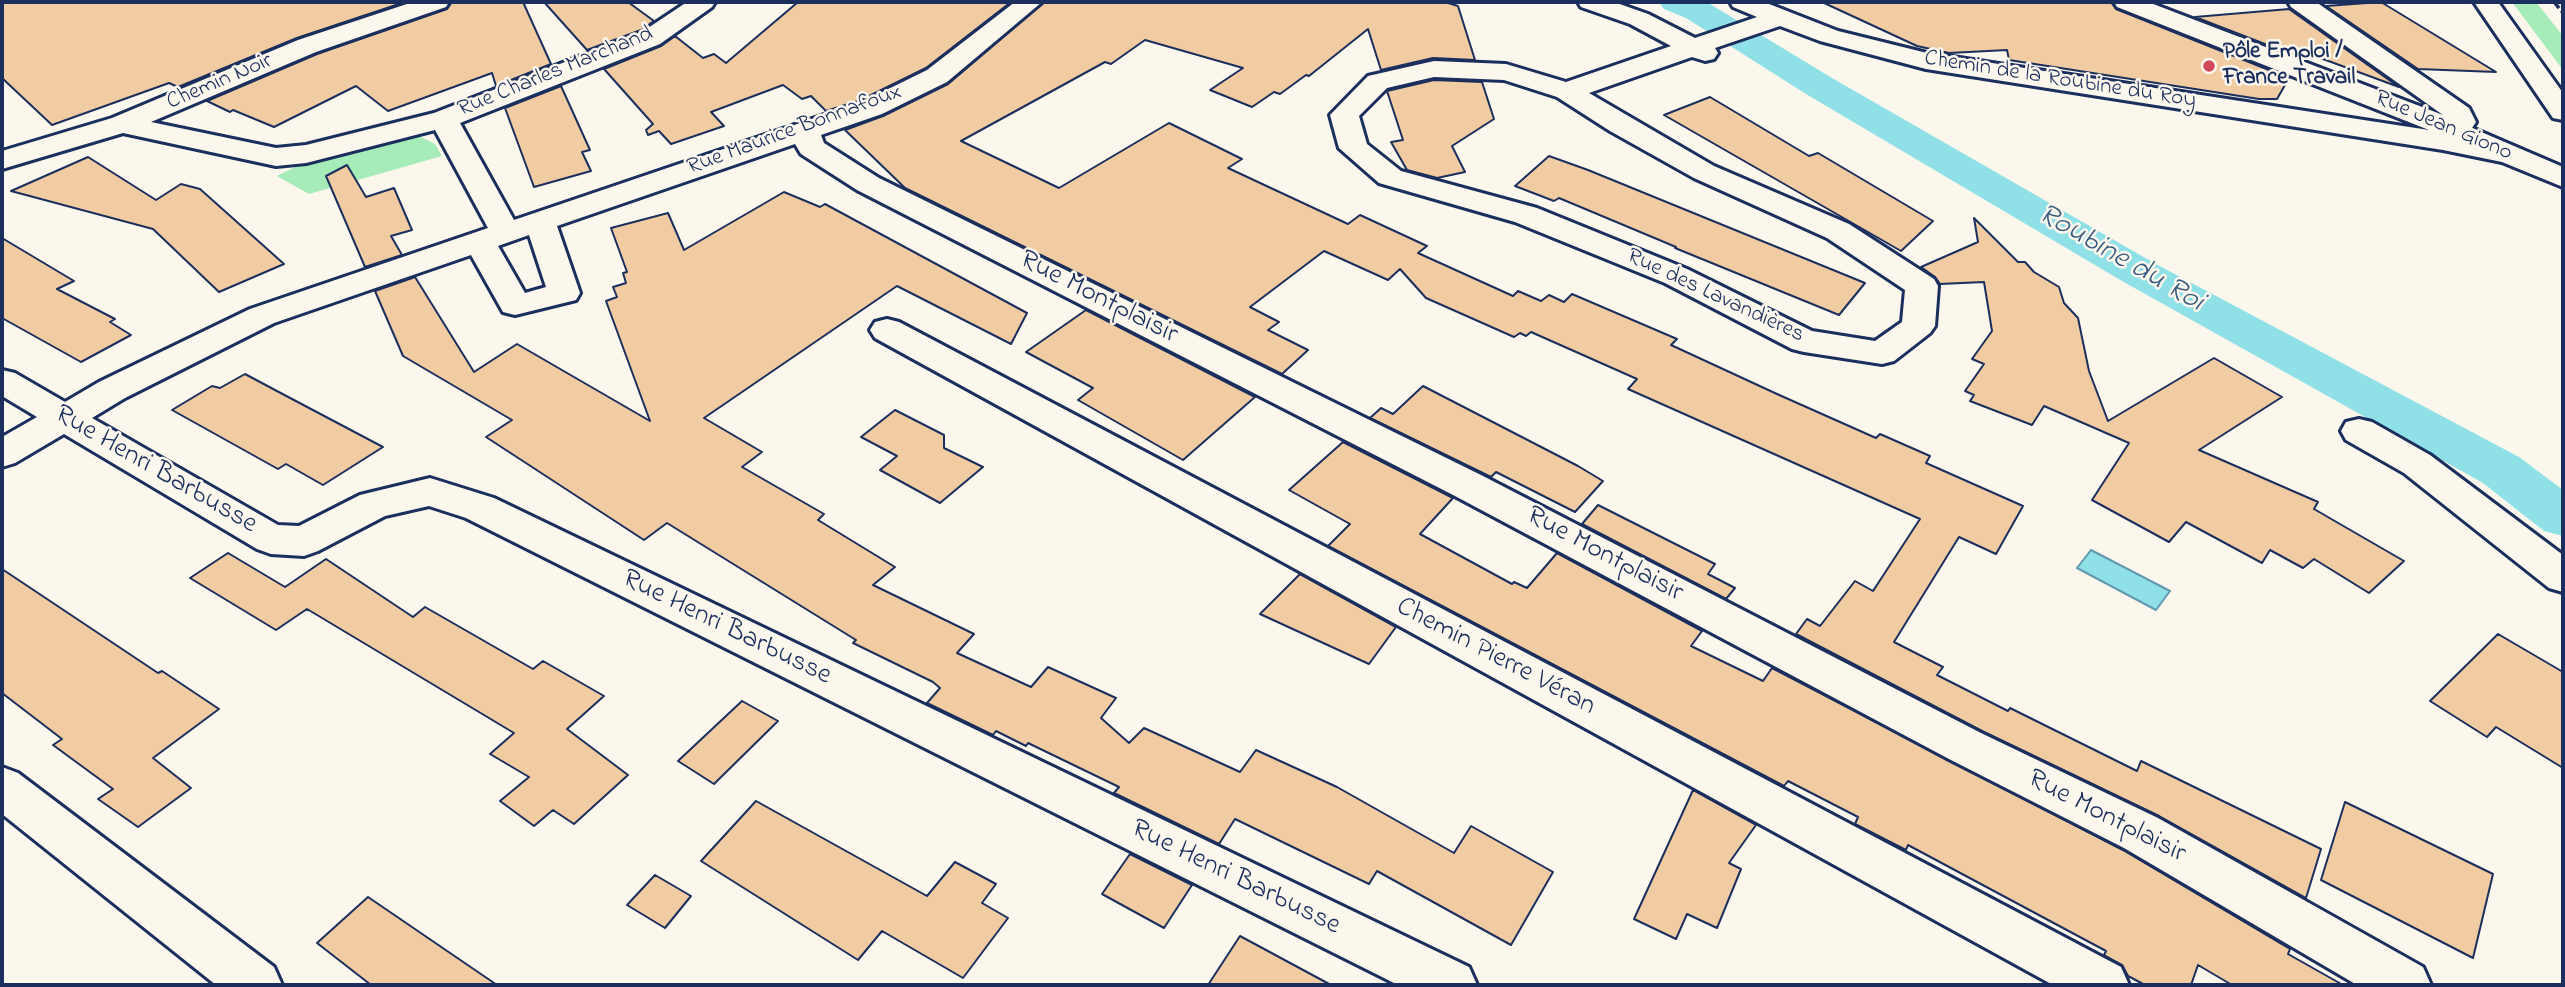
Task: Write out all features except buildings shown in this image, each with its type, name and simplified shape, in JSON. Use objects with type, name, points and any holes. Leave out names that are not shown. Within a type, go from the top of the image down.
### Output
[{"type":"street","name":"Chemin Noir","points":[[8,150],[122,124],[307,46],[437,2]]},
{"type":"street","name":"Rue Charles Marchand","points":[[122,124],[276,157],[306,154],[444,119],[651,38],[703,2]]},
{"type":"street","name":"Rue Maurice Bonnafoux","points":[[2,454],[111,390],[262,316],[872,108],[937,76],[1030,2]]},
{"type":"street","points":[[1590,2],[1639,19],[1705,50]]},
{"type":"street","name":"Chemin de la Roubine du Roy","points":[[1742,2],[1771,20],[1926,61],[2443,141],[2510,155]]},
{"type":"street","name":"Rue Jean Giono","points":[[2126,2],[2468,137],[2563,178]]},
{"type":"street","points":[[2300,2],[2459,114],[2468,137]]},
{"type":"street","points":[[2486,2],[2563,112]]},
{"type":"street","points":[[1567,91],[1705,50],[1771,20]]},
{"type":"street","name":"Rue des Lavandières","points":[[1434,69],[1506,72],[1567,91],[1620,125],[1704,172],[1838,231],[1922,286],[1918,327],[1882,353],[1804,341],[1676,275],[1526,215],[1390,177],[1354,148],[1344,115],[1378,82],[1434,69]]},
{"type":"street","name":"Rue Charles Marchand","points":[[444,119],[481,191],[493,237]]},
{"type":"street","name":"Rue Montplaisir","points":[[805,131],[811,148],[868,184],[1469,486],[1965,746],[2141,833],[2406,985]]},
{"type":"street","points":[[493,237],[515,305],[564,292],[540,222]]},
{"type":"street","name":"Chemin Pierre Véran","points":[[887,330],[2103,985]]},
{"type":"street","name":"Rue Henri Barbusse","points":[[2,381],[271,539],[304,541],[374,505],[430,492],[480,508],[1451,985]]},
{"type":"street","points":[[2360,431],[2417,464],[2563,577]]},
{"type":"street","points":[[2,787],[256,985]]},
{"type":"green space","points":[[2512,2],[2536,2],[2563,36],[2563,70]]},
{"type":"green space","points":[[421,137],[435,144],[442,156],[309,194],[277,176],[295,167],[404,138]]},
{"type":"water","points":[[2091,550],[2170,591],[2156,610],[2077,568]]},
{"type":"waterway","name":"Roubine du Roi","points":[[1676,2],[1698,11],[1819,86],[2138,272],[2501,470],[2563,517]]},
{"type":"railway","points":[[2554,2],[2563,13]]},
{"type":"place","name":"Pôle Emploi / France Travail","points":[[2209,66]]}]
